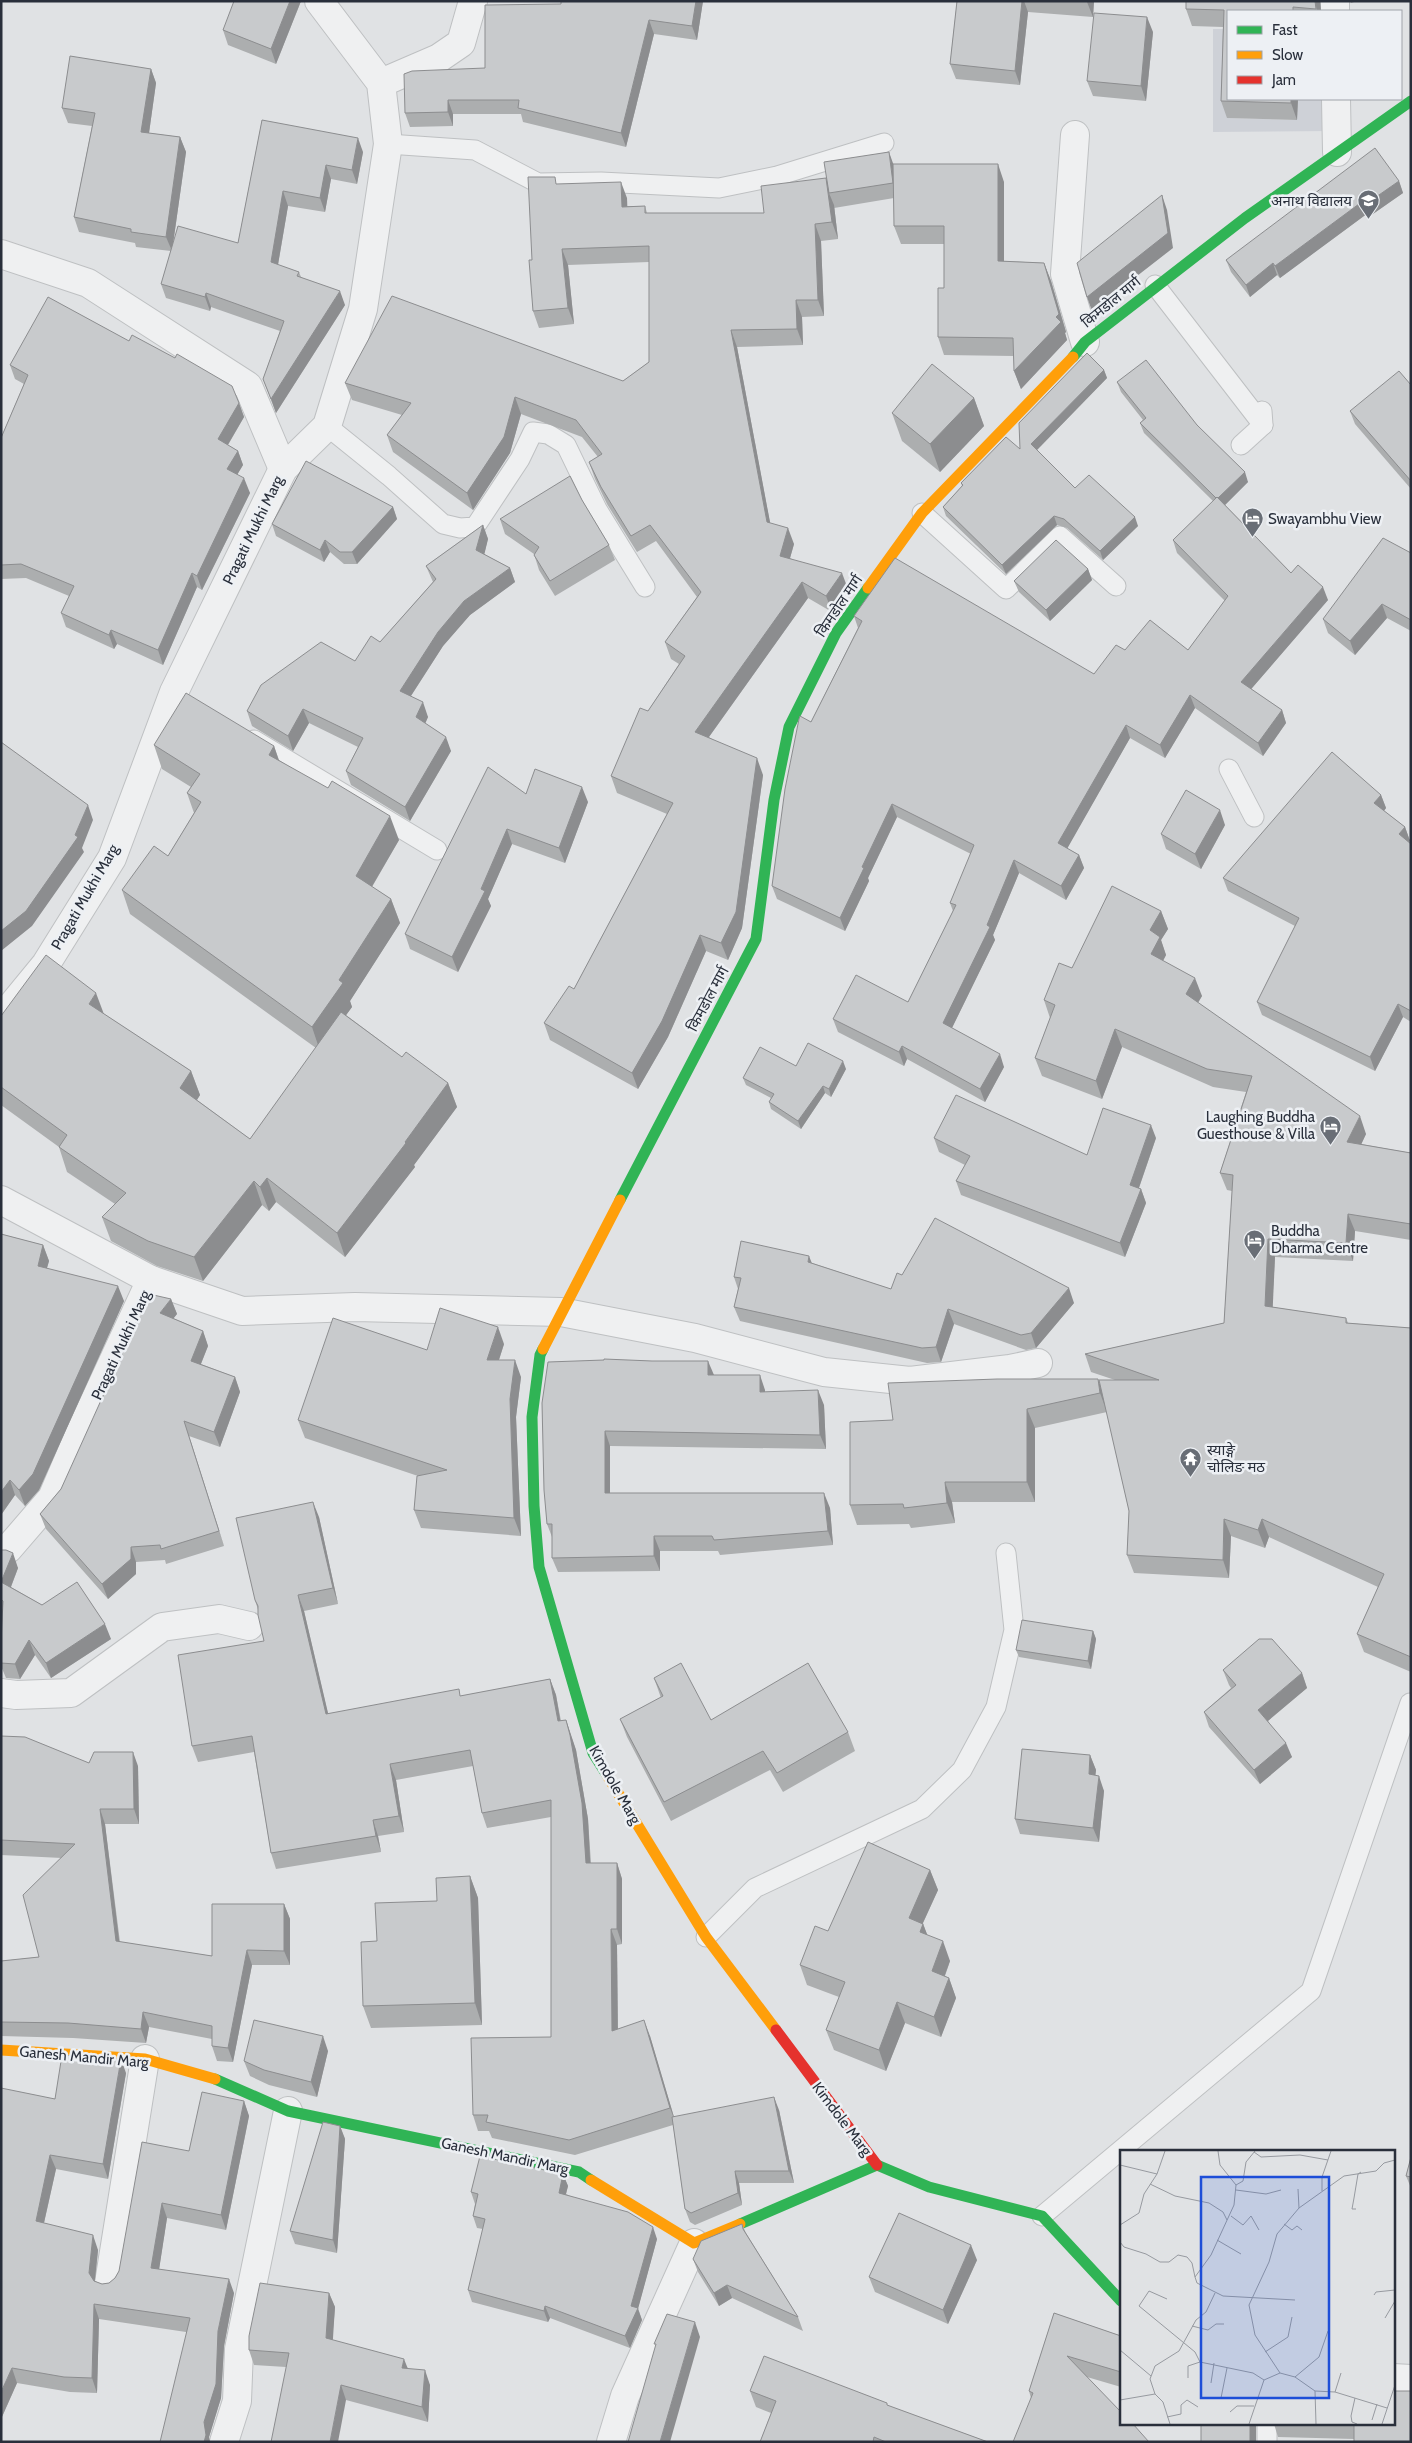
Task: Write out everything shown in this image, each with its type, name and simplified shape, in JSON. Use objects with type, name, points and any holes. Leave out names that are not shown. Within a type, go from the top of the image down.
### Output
[{"type":"street","points":[[319,1],[382,83],[439,58],[461,43],[473,1]]},
{"type":"street","name":"Pragati Mukhi Marg","points":[[1,1019],[46,964],[112,858],[283,469],[327,426],[364,309],[388,144],[382,83]]},
{"type":"street","points":[[1336,100],[1337,152]]},
{"type":"street","name":"किमडोल मार्ग","points":[[561,1312],[756,939],[774,800],[789,727],[836,633],[922,513],[1077,353],[1085,342],[1155,285],[1411,100]]},
{"type":"street","points":[[1075,135],[1065,274],[1085,342]]},
{"type":"street","points":[[1,254],[88,283],[248,386],[283,469]]},
{"type":"street","name":"Pragati Mukhi Marg","points":[[1,1200],[151,1280],[52,1498],[8,1549],[1,1552]]},
{"type":"street","points":[[151,1280],[242,1311],[355,1306],[561,1312],[695,1338],[824,1372],[910,1381],[1010,1369],[1038,1362]]},
{"type":"street","name":"Kimdole Marg","points":[[561,1312],[540,1355],[532,1417],[534,1506],[539,1567],[593,1753],[706,1937],[876,2165]]},
{"type":"street","points":[[1,1693],[16,1695],[72,1693],[162,1627],[219,1619],[249,1626]]},
{"type":"street","name":"Ganesh Mandir Marg","points":[[1,2050],[145,2059],[225,2082],[288,2111],[579,2172],[694,2244]]},
{"type":"street","points":[[109,2283],[145,2059]]},
{"type":"street","points":[[224,2442],[237,2401],[239,2350],[288,2111]]},
{"type":"street","points":[[611,2442],[625,2396],[694,2244],[876,2165],[929,2187],[1042,2216],[1120,2300]]},
{"type":"street","points":[[1394,2378],[1411,2379]]},
{"type":"lane","points":[[388,144],[475,150],[538,183],[601,182],[718,188],[777,176],[884,143]]},
{"type":"lane","points":[[1155,285],[1262,418],[1241,444]]},
{"type":"lane","points":[[327,426],[389,476],[443,524],[460,528],[475,527],[520,459],[534,432],[548,434],[566,445],[596,509],[645,587]]},
{"type":"lane","points":[[922,513],[1006,589],[1060,536],[1116,586]]},
{"type":"lane","points":[[242,732],[437,850]]},
{"type":"lane","points":[[1228,769],[1254,817]]},
{"type":"lane","points":[[706,1937],[755,1888],[922,1809],[962,1770],[996,1708],[1014,1630],[1006,1553]]},
{"type":"lane","points":[[1121,2150],[1311,1991],[1410,1703]]},
{"type":"lane","points":[[1042,2216],[1120,2151]]},
{"type":"lane","points":[[1267,2426],[1267,2442]]},
{"type":"shaded area","points":[[1213,29],[1227,29],[1227,118],[1297,120],[1298,100],[1332,100],[1332,131],[1213,132]]},
{"type":"building","points":[[234,1],[290,1],[271,49],[223,30]]},
{"type":"building","points":[[561,1],[696,1],[692,26],[649,20],[621,133],[518,108],[519,100],[448,100],[448,112],[405,113],[404,74],[412,71],[485,68],[485,5],[561,4]]},
{"type":"building","points":[[957,1],[1022,1],[1015,71],[950,64]]},
{"type":"building","points":[[1186,1],[1315,1],[1316,9],[1293,7],[1293,10],[1227,10],[1227,100],[1291,100],[1291,103],[1221,101],[1224,10],[1186,9]]},
{"type":"building","points":[[1094,13],[1147,17],[1141,86],[1087,81]]},
{"type":"building","points":[[70,56],[151,69],[141,132],[180,137],[166,237],[131,232],[131,229],[74,217],[95,113],[62,108]]},
{"type":"building","points":[[262,120],[358,138],[352,170],[326,165],[320,198],[283,191],[271,262],[299,272],[297,276],[340,291],[271,399],[263,379],[284,321],[206,293],[205,297],[161,284],[178,226],[238,243]]},
{"type":"building","points":[[1375,148],[1399,181],[1366,204],[1363,201],[1275,266],[1273,263],[1246,285],[1226,260]]},
{"type":"building","points":[[889,152],[893,183],[829,193],[824,162]]},
{"type":"building","points":[[893,164],[998,164],[998,261],[1044,263],[1059,314],[1056,317],[1061,322],[1014,371],[1013,338],[938,337],[938,288],[944,288],[944,226],[894,226]]},
{"type":"building","points":[[528,177],[555,177],[556,184],[621,182],[622,207],[645,206],[645,213],[764,213],[761,186],[826,178],[832,222],[815,224],[818,300],[796,300],[797,329],[731,330],[767,522],[788,528],[780,556],[842,573],[826,596],[802,582],[695,732],[757,758],[736,912],[721,943],[700,935],[662,1021],[632,1073],[544,1023],[569,986],[574,989],[673,803],[611,776],[640,708],[648,711],[685,656],[665,642],[701,592],[650,525],[631,536],[601,487],[589,462],[602,454],[576,420],[515,397],[504,437],[467,493],[387,435],[411,403],[345,383],[392,296],[623,381],[649,362],[649,246],[562,249],[568,308],[533,311],[529,260],[532,260]]},
{"type":"building","points":[[1162,195],[1168,233],[1087,297],[1077,263]]},
{"type":"building","points":[[48,297],[129,341],[132,335],[175,358],[177,354],[232,386],[239,403],[218,439],[238,451],[227,469],[244,478],[197,576],[192,573],[158,650],[111,630],[109,635],[61,613],[74,586],[21,564],[1,565],[1,438],[28,375],[10,365]]},
{"type":"building","points":[[1087,353],[1104,370],[1031,444],[1075,488],[1089,475],[1135,517],[1100,551],[1064,519],[1054,516],[1002,565],[943,507],[963,485],[961,483],[1006,437],[1020,449],[1019,423]]},
{"type":"building","points":[[1146,360],[1197,425],[1245,472],[1218,498],[1140,423],[1146,418],[1117,382]]},
{"type":"building","points":[[932,364],[974,398],[930,444],[892,413]]},
{"type":"building","points":[[1399,371],[1411,385],[1411,481],[1350,411]]},
{"type":"building","points":[[306,461],[393,507],[352,552],[340,552],[325,540],[320,550],[272,524]]},
{"type":"building","points":[[570,476],[609,545],[550,581],[534,555],[539,547],[500,519]]},
{"type":"building","points":[[1217,497],[1291,573],[1298,565],[1323,587],[1241,682],[1282,710],[1258,743],[1190,695],[1160,745],[1126,725],[1058,843],[1079,855],[1061,886],[1014,860],[987,925],[990,927],[943,1023],[1000,1054],[980,1089],[902,1046],[899,1052],[833,1019],[856,975],[908,1002],[956,905],[950,903],[974,845],[892,804],[840,918],[772,886],[785,789],[800,716],[811,722],[862,621],[854,616],[895,558],[1094,674],[1116,645],[1125,650],[1150,620],[1188,650],[1228,596],[1173,540]]},
{"type":"building","points":[[483,525],[476,550],[510,568],[464,601],[438,632],[400,691],[423,702],[416,717],[446,737],[405,807],[346,771],[363,738],[303,709],[288,736],[247,711],[261,685],[321,642],[355,661],[371,636],[380,642],[436,579],[426,566]]},
{"type":"building","points":[[1383,538],[1411,553],[1411,620],[1382,604],[1350,641],[1323,619]]},
{"type":"building","points":[[1056,540],[1088,569],[1046,610],[1014,581]]},
{"type":"building","points":[[186,693],[274,746],[269,755],[328,788],[332,781],[390,816],[356,876],[391,899],[339,980],[343,983],[312,1027],[122,890],[154,846],[168,856],[201,802],[187,793],[200,774],[154,745]]},
{"type":"building","points":[[1,742],[88,805],[75,835],[78,837],[26,911],[1,931]]},
{"type":"building","points":[[1332,752],[1381,795],[1374,803],[1405,827],[1399,834],[1411,844],[1411,1011],[1398,1004],[1370,1057],[1257,1002],[1299,918],[1223,878]]},
{"type":"building","points":[[488,767],[526,794],[535,769],[582,787],[559,848],[507,829],[481,889],[485,891],[452,957],[405,934]]},
{"type":"building","points":[[1186,790],[1220,810],[1195,854],[1161,834]]},
{"type":"building","points":[[1112,886],[1161,911],[1150,930],[1160,937],[1151,954],[1195,978],[1186,994],[1360,1116],[1347,1142],[1411,1153],[1411,1224],[1348,1214],[1346,1243],[1268,1239],[1265,1306],[1346,1318],[1346,1323],[1411,1328],[1411,1657],[1357,1634],[1384,1574],[1262,1519],[1258,1530],[1224,1519],[1223,1560],[1127,1555],[1129,1511],[1099,1380],[1159,1380],[1085,1354],[1224,1323],[1233,1175],[1220,1173],[1252,1076],[1207,1069],[1115,1029],[1096,1081],[1035,1058],[1055,1005],[1044,1000],[1059,963],[1072,968]]},
{"type":"building","points":[[46,955],[96,993],[89,1004],[191,1071],[180,1088],[250,1139],[341,1012],[402,1057],[406,1052],[448,1083],[406,1143],[337,1233],[267,1178],[260,1187],[254,1181],[194,1257],[148,1241],[102,1217],[126,1193],[59,1147],[67,1135],[1,1087],[1,1016]]},
{"type":"building","points":[[808,1043],[843,1061],[829,1089],[823,1086],[798,1121],[769,1102],[774,1094],[743,1078],[760,1047],[796,1066]]},
{"type":"building","points":[[956,1095],[1087,1155],[1103,1108],[1151,1125],[1130,1185],[1141,1189],[1120,1243],[956,1181],[970,1156],[934,1138]]},
{"type":"building","points":[[935,1218],[1069,1288],[1031,1333],[1021,1335],[948,1309],[936,1347],[922,1348],[734,1307],[741,1278],[734,1277],[741,1241],[809,1256],[808,1262],[891,1289],[897,1273],[902,1275]]},
{"type":"building","points":[[1,1234],[43,1245],[38,1266],[118,1286],[33,1474],[19,1490],[10,1480],[1,1492]]},
{"type":"building","points":[[149,1294],[171,1299],[160,1313],[203,1331],[191,1361],[235,1377],[214,1432],[184,1421],[219,1531],[161,1549],[160,1545],[131,1547],[131,1559],[102,1584],[40,1514],[61,1489]]},
{"type":"building","points":[[440,1308],[498,1327],[487,1360],[515,1360],[510,1399],[514,1518],[414,1510],[417,1476],[447,1470],[298,1420],[333,1318],[427,1350]]},
{"type":"building","points":[[604,1359],[708,1361],[708,1375],[760,1375],[760,1392],[818,1390],[820,1435],[605,1431],[605,1493],[824,1493],[828,1531],[714,1540],[712,1536],[654,1536],[654,1556],[552,1558],[552,1524],[547,1524],[544,1490],[542,1403],[548,1362]]},
{"type":"building","points":[[997,1379],[1098,1379],[1100,1393],[1027,1409],[1027,1482],[945,1482],[947,1503],[904,1508],[903,1504],[850,1505],[850,1422],[893,1420],[888,1383]]},
{"type":"building","points":[[313,1502],[333,1588],[298,1595],[326,1714],[459,1689],[460,1696],[550,1679],[558,1721],[566,1720],[570,1735],[582,1803],[586,1863],[617,1863],[617,1929],[611,1929],[612,2031],[644,2020],[670,2108],[569,2140],[486,2122],[488,2115],[473,2115],[471,2038],[551,2037],[551,1800],[482,1813],[470,1750],[390,1764],[399,1816],[373,1820],[376,1836],[271,1853],[252,1736],[192,1746],[178,1655],[264,1641],[258,1615],[258,1606],[236,1518]]},
{"type":"building","points":[[1,1550],[13,1553],[1,1582]]},
{"type":"building","points":[[1,1582],[42,1605],[77,1582],[105,1624],[46,1663],[29,1640],[15,1664],[1,1663],[3,1601],[1,1599]]},
{"type":"building","points":[[1022,1620],[1093,1631],[1088,1661],[1016,1650]]},
{"type":"building","points":[[1259,1639],[1272,1639],[1302,1673],[1258,1710],[1286,1743],[1254,1770],[1204,1712],[1236,1685],[1223,1670]]},
{"type":"building","points":[[681,1663],[711,1720],[808,1663],[848,1732],[777,1773],[763,1751],[664,1802],[620,1719],[663,1696],[654,1678]]},
{"type":"building","points":[[1,1736],[25,1737],[89,1763],[94,1752],[133,1752],[134,1809],[100,1809],[116,1941],[212,1956],[212,1904],[284,1904],[284,1951],[247,1950],[228,2048],[212,2046],[212,2026],[143,2012],[141,2029],[68,2023],[1,2022],[1,1961],[39,1957],[23,1895],[75,1844],[1,1840]]},
{"type":"building","points":[[1022,1749],[1090,1755],[1089,1774],[1099,1776],[1093,1828],[1015,1819]]},
{"type":"building","points":[[868,1842],[930,1870],[909,1918],[923,1924],[920,1932],[943,1941],[932,1971],[949,1978],[934,2017],[897,2002],[879,2050],[826,2030],[845,1982],[800,1965],[815,1926],[828,1931]]},
{"type":"building","points":[[470,1876],[475,2003],[363,2006],[361,1942],[377,1941],[375,1903],[437,1901],[436,1878]]},
{"type":"building","points":[[254,2020],[323,2036],[311,2082],[264,2070],[244,2061]]},
{"type":"building","points":[[62,2055],[121,2059],[103,2164],[50,2155],[36,2221],[93,2235],[89,2273],[94,2281],[102,2284],[109,2283],[119,2271],[142,2142],[189,2151],[202,2092],[244,2101],[221,2215],[162,2203],[151,2268],[229,2279],[218,2331],[216,2384],[204,2422],[206,2435],[204,2442],[160,2442],[190,2318],[94,2304],[92,2378],[64,2377],[12,2368],[1,2392],[1,2088],[55,2099]]},
{"type":"building","points":[[774,2097],[789,2171],[735,2171],[738,2193],[691,2213],[685,2209],[672,2117]]},
{"type":"building","points":[[323,2122],[340,2126],[333,2240],[290,2231]]},
{"type":"building","points":[[480,2156],[563,2174],[559,2193],[628,2212],[653,2227],[631,2306],[638,2308],[625,2336],[545,2306],[544,2311],[468,2290],[485,2219],[473,2216],[478,2194],[471,2192]]},
{"type":"building","points":[[1411,2157],[1411,2177],[1406,2176]]},
{"type":"building","points":[[899,2213],[971,2245],[943,2310],[869,2277]]},
{"type":"building","points":[[742,2224],[743,2229],[798,2317],[727,2285],[714,2293],[693,2259],[701,2241]]},
{"type":"building","points":[[260,2283],[329,2293],[326,2338],[404,2359],[402,2368],[425,2370],[422,2407],[341,2385],[330,2442],[271,2442],[289,2353],[249,2350],[249,2336]]},
{"type":"building","points":[[1054,2313],[1120,2336],[1120,2372],[1067,2356],[1120,2411],[1120,2426],[1135,2426],[1149,2442],[1013,2442],[1033,2393],[1029,2391]]},
{"type":"building","points":[[667,2314],[695,2322],[660,2442],[628,2442],[656,2344],[654,2344]]},
{"type":"building","points":[[764,2356],[887,2403],[887,2405],[988,2442],[886,2442],[874,2437],[873,2442],[760,2442],[776,2401],[750,2391]]},
{"type":"building","points":[[1394,2391],[1411,2391],[1411,2442],[1354,2442],[1354,2426],[1394,2426]]},
{"type":"building","points":[[1201,2426],[1250,2426],[1250,2442],[1201,2442]]},
{"type":"traffic: fast","points":[[1073,357],[1085,342],[1245,218],[1411,101]]},
{"type":"traffic: fast","points":[[620,1200],[756,939],[774,800],[789,727],[836,633],[868,588]]},
{"type":"traffic: fast","points":[[543,1349],[540,1355],[532,1417],[534,1506],[539,1567],[593,1753],[607,1775]]},
{"type":"traffic: fast","points":[[215,2079],[288,2111],[579,2172],[591,2180]]},
{"type":"traffic: fast","points":[[740,2224],[877,2165],[929,2187],[1042,2216],[1120,2300]]},
{"type":"traffic: slow","points":[[868,588],[922,513],[1073,357]]},
{"type":"traffic: slow","points":[[543,1349],[620,1200]]},
{"type":"traffic: slow","points":[[607,1775],[706,1937],[776,2030]]},
{"type":"traffic: slow","points":[[1,2050],[145,2059],[215,2079]]},
{"type":"traffic: slow","points":[[591,2180],[694,2243],[740,2224]]},
{"type":"traffic: jam","points":[[776,2030],[877,2165]]},
{"type":"place","name":"अनाथ विद्यालय","points":[[1368,220]]},
{"type":"place","name":"Swayambhu View","points":[[1252,538]]},
{"type":"place","name":"Laughing Buddha Guesthouse & Villa","points":[[1331,1145]]},
{"type":"place","name":"Buddha Dharma Centre","points":[[1255,1259]]},
{"type":"place","name":"स्याङ्गे चोलिङ मठ","points":[[1191,1478]]}]
